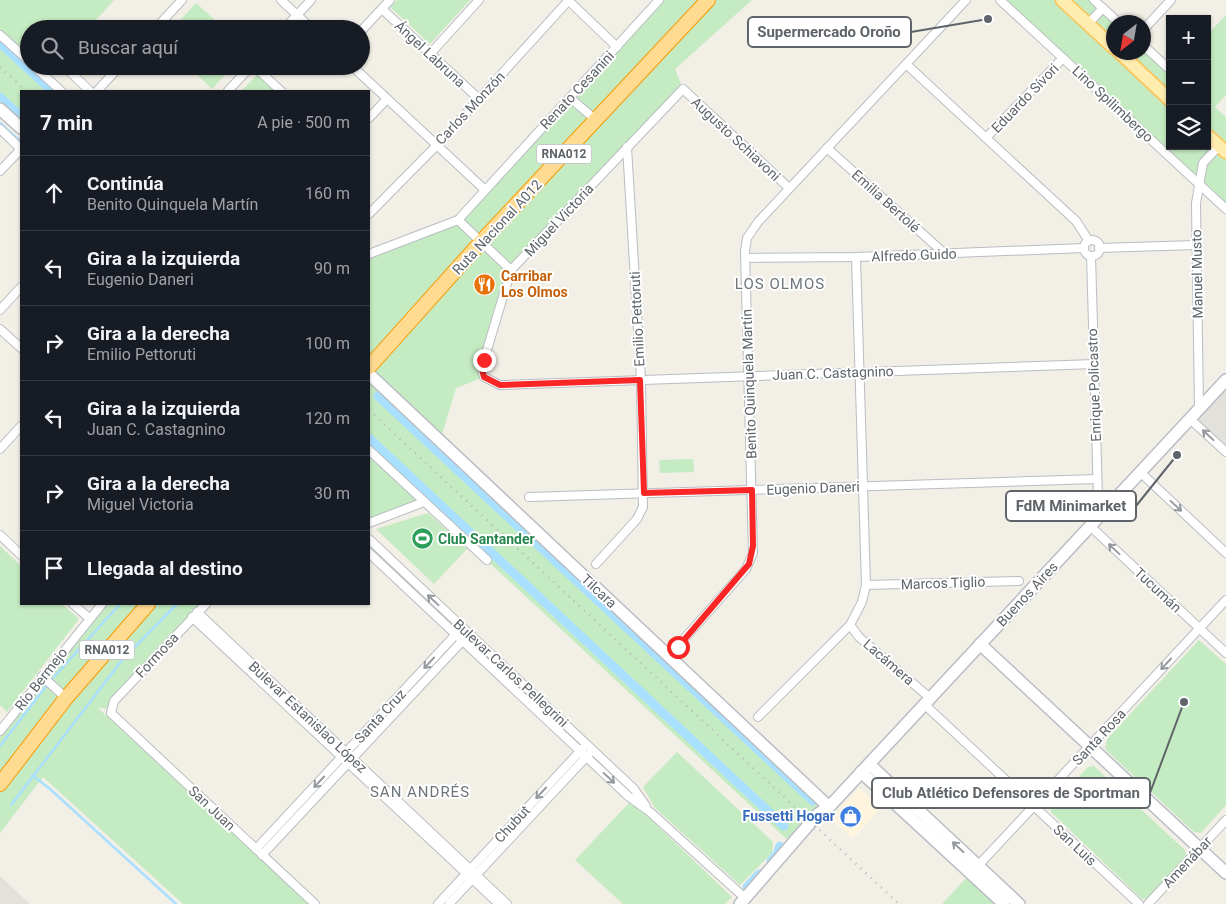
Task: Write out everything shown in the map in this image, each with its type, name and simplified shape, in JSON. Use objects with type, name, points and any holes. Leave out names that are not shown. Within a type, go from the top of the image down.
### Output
[{"type":"highway","name":"Ruta Nacional A012","points":[[370,366],[481,242],[708,0]]},
{"type":"highway","name":"RNA012","points":[[0,784],[66,698],[147,605]]},
{"type":"main road","points":[[1062,0],[1106,41]]},
{"type":"main road","points":[[1128,60],[1166,96]]},
{"type":"main road","points":[[0,109],[20,127]]},
{"type":"main road","points":[[1211,138],[1223,149]]},
{"type":"main road","name":"Tilcara","points":[[370,375],[829,807]]},
{"type":"main road","name":"Buenos Aires","points":[[746,902],[793,845],[803,840],[808,829],[824,819],[829,807],[1226,380]]},
{"type":"main road","points":[[980,644],[1226,873]]},
{"type":"main road","points":[[865,768],[974,869],[1019,904]]},
{"type":"main road","points":[[974,869],[1004,904]]},
{"type":"street","points":[[163,20],[182,0]]},
{"type":"street","points":[[281,0],[302,20]]},
{"type":"street","points":[[292,20],[310,0]]},
{"type":"street","points":[[370,22],[390,0]]},
{"type":"street","points":[[430,54],[479,0]]},
{"type":"street","points":[[569,0],[617,47]]},
{"type":"street","name":"Carlos Monzón","points":[[370,213],[437,145],[569,0]]},
{"type":"street","name":"Renato Cesanini","points":[[370,254],[458,220],[659,0]]},
{"type":"street","name":"Benito Quinquela Martín","points":[[678,647],[749,564],[753,546],[745,258],[745,245],[750,232],[966,0]]},
{"type":"street","name":"Lino Spilimbergo","points":[[1000,0],[1226,209]]},
{"type":"street","points":[[1094,0],[1110,15]]},
{"type":"street","points":[[1151,22],[1171,0]]},
{"type":"street","points":[[1088,24],[1103,8]]},
{"type":"street","name":"Ángel Labruna","points":[[382,9],[479,99]]},
{"type":"street","points":[[0,35],[20,53]]},
{"type":"street","points":[[1151,52],[1166,66]]},
{"type":"street","name":"Eduardo Sívori","points":[[986,138],[1063,58]]},
{"type":"street","points":[[906,64],[1076,221],[1089,241],[1096,242],[1099,248],[1098,253],[1091,256],[1087,254],[1084,248],[1089,241]]},
{"type":"street","points":[[44,75],[61,90]]},
{"type":"street","points":[[73,75],[89,90]]},
{"type":"street","points":[[98,90],[112,75]]},
{"type":"street","points":[[229,90],[243,75]]},
{"type":"street","points":[[262,75],[280,90]]},
{"type":"street","points":[[362,75],[485,190]]},
{"type":"street","name":"Miguel Victoria","points":[[484,377],[482,369],[484,360],[511,270],[683,89]]},
{"type":"street","name":"Augusto Schiavoni","points":[[683,89],[789,188]]},
{"type":"street","points":[[570,98],[596,120]]},
{"type":"street","points":[[370,117],[387,99]]},
{"type":"street","points":[[0,129],[20,148]]},
{"type":"street","name":"Emilio Pettoruti","points":[[596,564],[637,519],[643,507],[640,380],[627,147]]},
{"type":"street","name":"Emilia Bertolé","points":[[827,148],[945,254]]},
{"type":"street","name":"Manuel Musto","points":[[1199,409],[1196,245],[1198,183],[1203,163],[1223,149]]},
{"type":"street","points":[[0,171],[20,150]]},
{"type":"street","points":[[458,220],[511,270]]},
{"type":"street","points":[[1099,248],[1196,245]]},
{"type":"street","name":"Alfredo Guido","points":[[745,258],[856,257],[1084,248]]},
{"type":"street","name":"Enrique Policastro","points":[[1091,256],[1097,479],[1098,498],[1102,513]]},
{"type":"street","points":[[758,717],[850,625],[862,602],[866,585],[856,257]]},
{"type":"street","points":[[0,310],[20,288]]},
{"type":"street","points":[[0,329],[20,347]]},
{"type":"street","name":"Juan C. Castagnino","points":[[484,377],[500,385],[1094,364]]},
{"type":"street","points":[[1190,419],[1226,452]]},
{"type":"street","points":[[0,449],[20,427]]},
{"type":"street","points":[[370,451],[487,560]]},
{"type":"street","points":[[1140,472],[1226,553]]},
{"type":"street","name":"Eugenio Daneri","points":[[529,497],[1097,479]]},
{"type":"street","points":[[370,523],[424,502]]},
{"type":"street","name":"Tucumán","points":[[1090,526],[1226,654]]},
{"type":"street","points":[[0,535],[20,554]]},
{"type":"street","name":"Bulevar Carlos Pellegrini","points":[[370,540],[634,790],[650,812]]},
{"type":"street","name":"Bulevar Carlos Pellegrini","points":[[370,554],[628,796],[650,812],[746,902]]},
{"type":"street","name":"Marcos Tiglio","points":[[866,585],[1019,581]]},
{"type":"street","name":"Santa Rosa","points":[[974,869],[1226,600]]},
{"type":"street","points":[[74,605],[89,618]]},
{"type":"street","name":"Río Bermejo","points":[[1,728],[101,605]]},
{"type":"street","name":"Formosa","points":[[111,709],[114,701],[205,605]]},
{"type":"street","name":"Bulevar Estanislao López","points":[[194,615],[471,874],[507,904]]},
{"type":"street","name":"Lacámera","points":[[850,625],[860,637],[927,701]]},
{"type":"street","name":"Santa Cruz","points":[[259,852],[344,755],[462,627]]},
{"type":"street","name":"Santa Cruz","points":[[259,852],[350,761],[469,634]]},
{"type":"street","points":[[42,676],[66,698]]},
{"type":"street","name":"San Luis","points":[[927,701],[1034,806],[1139,904]]},
{"type":"street","name":"San Juan","points":[[111,709],[114,718],[315,904]]},
{"type":"street","name":"Chubut","points":[[438,904],[471,874],[589,747]]},
{"type":"street","points":[[628,796],[634,790]]},
{"type":"street","name":"Amenábar","points":[[1148,904],[1226,820]]},
{"type":"street","name":"Bulevar Estanislao López","points":[[471,874],[499,904]]},
{"type":"street","name":"Chubut","points":[[449,904],[471,874]]},
{"type":"shaded area","points":[[1226,380],[1226,452],[1190,419]]},
{"type":"shaded area","points":[[859,788],[881,808],[853,839],[831,819]]},
{"type":"shaded area","points":[[0,876],[30,904],[0,904]]},
{"type":"green space","points":[[0,0],[114,0],[96,20],[20,20],[20,75],[46,75],[60,90],[20,90],[20,127],[0,109]]},
{"type":"green space","points":[[397,0],[470,0],[430,44],[390,7]]},
{"type":"green space","points":[[659,0],[752,0],[675,69],[683,89],[511,270],[484,360],[484,377],[456,388],[440,441],[829,807],[814,829],[793,845],[424,502],[370,523],[370,254],[458,220]]},
{"type":"green space","points":[[1000,0],[1094,0],[1108,15],[1106,15],[1106,60],[1151,60],[1151,52],[1166,65],[1166,150],[1211,150],[1211,31],[1226,15],[1226,95],[1215,107],[1226,117],[1226,209]]},
{"type":"green space","points":[[196,3],[215,20],[180,20]]},
{"type":"green space","points":[[197,75],[225,75],[212,89]]},
{"type":"green space","points":[[257,75],[273,90],[242,90]]},
{"type":"green space","points":[[693,459],[694,472],[660,473],[659,460]]},
{"type":"green space","name":"Club Santander","points":[[428,513],[467,549],[434,584],[376,529]]},
{"type":"green space","points":[[0,546],[20,565],[20,605],[63,605],[79,619],[7,712],[0,705]]},
{"type":"green space","points":[[101,605],[205,605],[111,709],[98,708],[309,904],[183,904],[43,777],[0,833],[0,731]]},
{"type":"green space","points":[[1199,640],[1226,664],[1226,805],[1201,833],[1194,832],[1105,749],[1107,739]]},
{"type":"green space","points":[[677,752],[773,842],[772,853],[740,885],[655,808],[643,787]]},
{"type":"green space","points":[[1094,766],[1185,850],[1186,857],[1147,899],[1142,899],[1051,812],[1050,807],[1088,767]]},
{"type":"green space","points":[[629,803],[645,814],[732,897],[725,904],[623,904],[575,860]]},
{"type":"green space","points":[[971,873],[1004,904],[942,904]]},
{"type":"waterway","points":[[0,43],[20,61]]},
{"type":"waterway","points":[[35,75],[51,90]]},
{"type":"waterway","points":[[0,97],[20,116]]},
{"type":"waterway","points":[[0,123],[20,141]]},
{"type":"waterway","points":[[378,396],[813,801]]},
{"type":"waterway","points":[[370,439],[784,826]]},
{"type":"waterway","points":[[53,678],[119,605]]},
{"type":"waterway","points":[[11,805],[123,659],[176,605]]},
{"type":"waterway","points":[[0,746],[47,685]]},
{"type":"waterway","points":[[32,775],[50,789],[176,904]]},
{"type":"waterway","points":[[771,861],[777,854],[780,846]]},
{"type":"waterway","points":[[747,887],[759,874]]},
{"type":"railway","points":[[0,67],[25,90]]},
{"type":"railway","points":[[370,411],[899,904]]},
{"type":"place","name":"Supermercado Oroño","points":[[988,19]]},
{"type":"place","name":"Carribar Los Olmos","points":[[485,284]]},
{"type":"place","name":"FdM Minimarket","points":[[1177,455]]},
{"type":"place","name":"Club Santander","points":[[422,539]]},
{"type":"place","name":"Club Atlético Defensores de Sportman","points":[[1184,702]]},
{"type":"place","name":"Fussetti Hogar","points":[[851,816]]},
{"type":"district","name":"LOS OLMOS","points":[[780,284]]},
{"type":"district","name":"SAN ANDRÉS","points":[[420,792]]},
{"type":"route","points":[[484,360],[482,369],[484,377],[500,385],[640,380],[644,493],[752,490],[752,558],[746,569],[678,647]]}]
